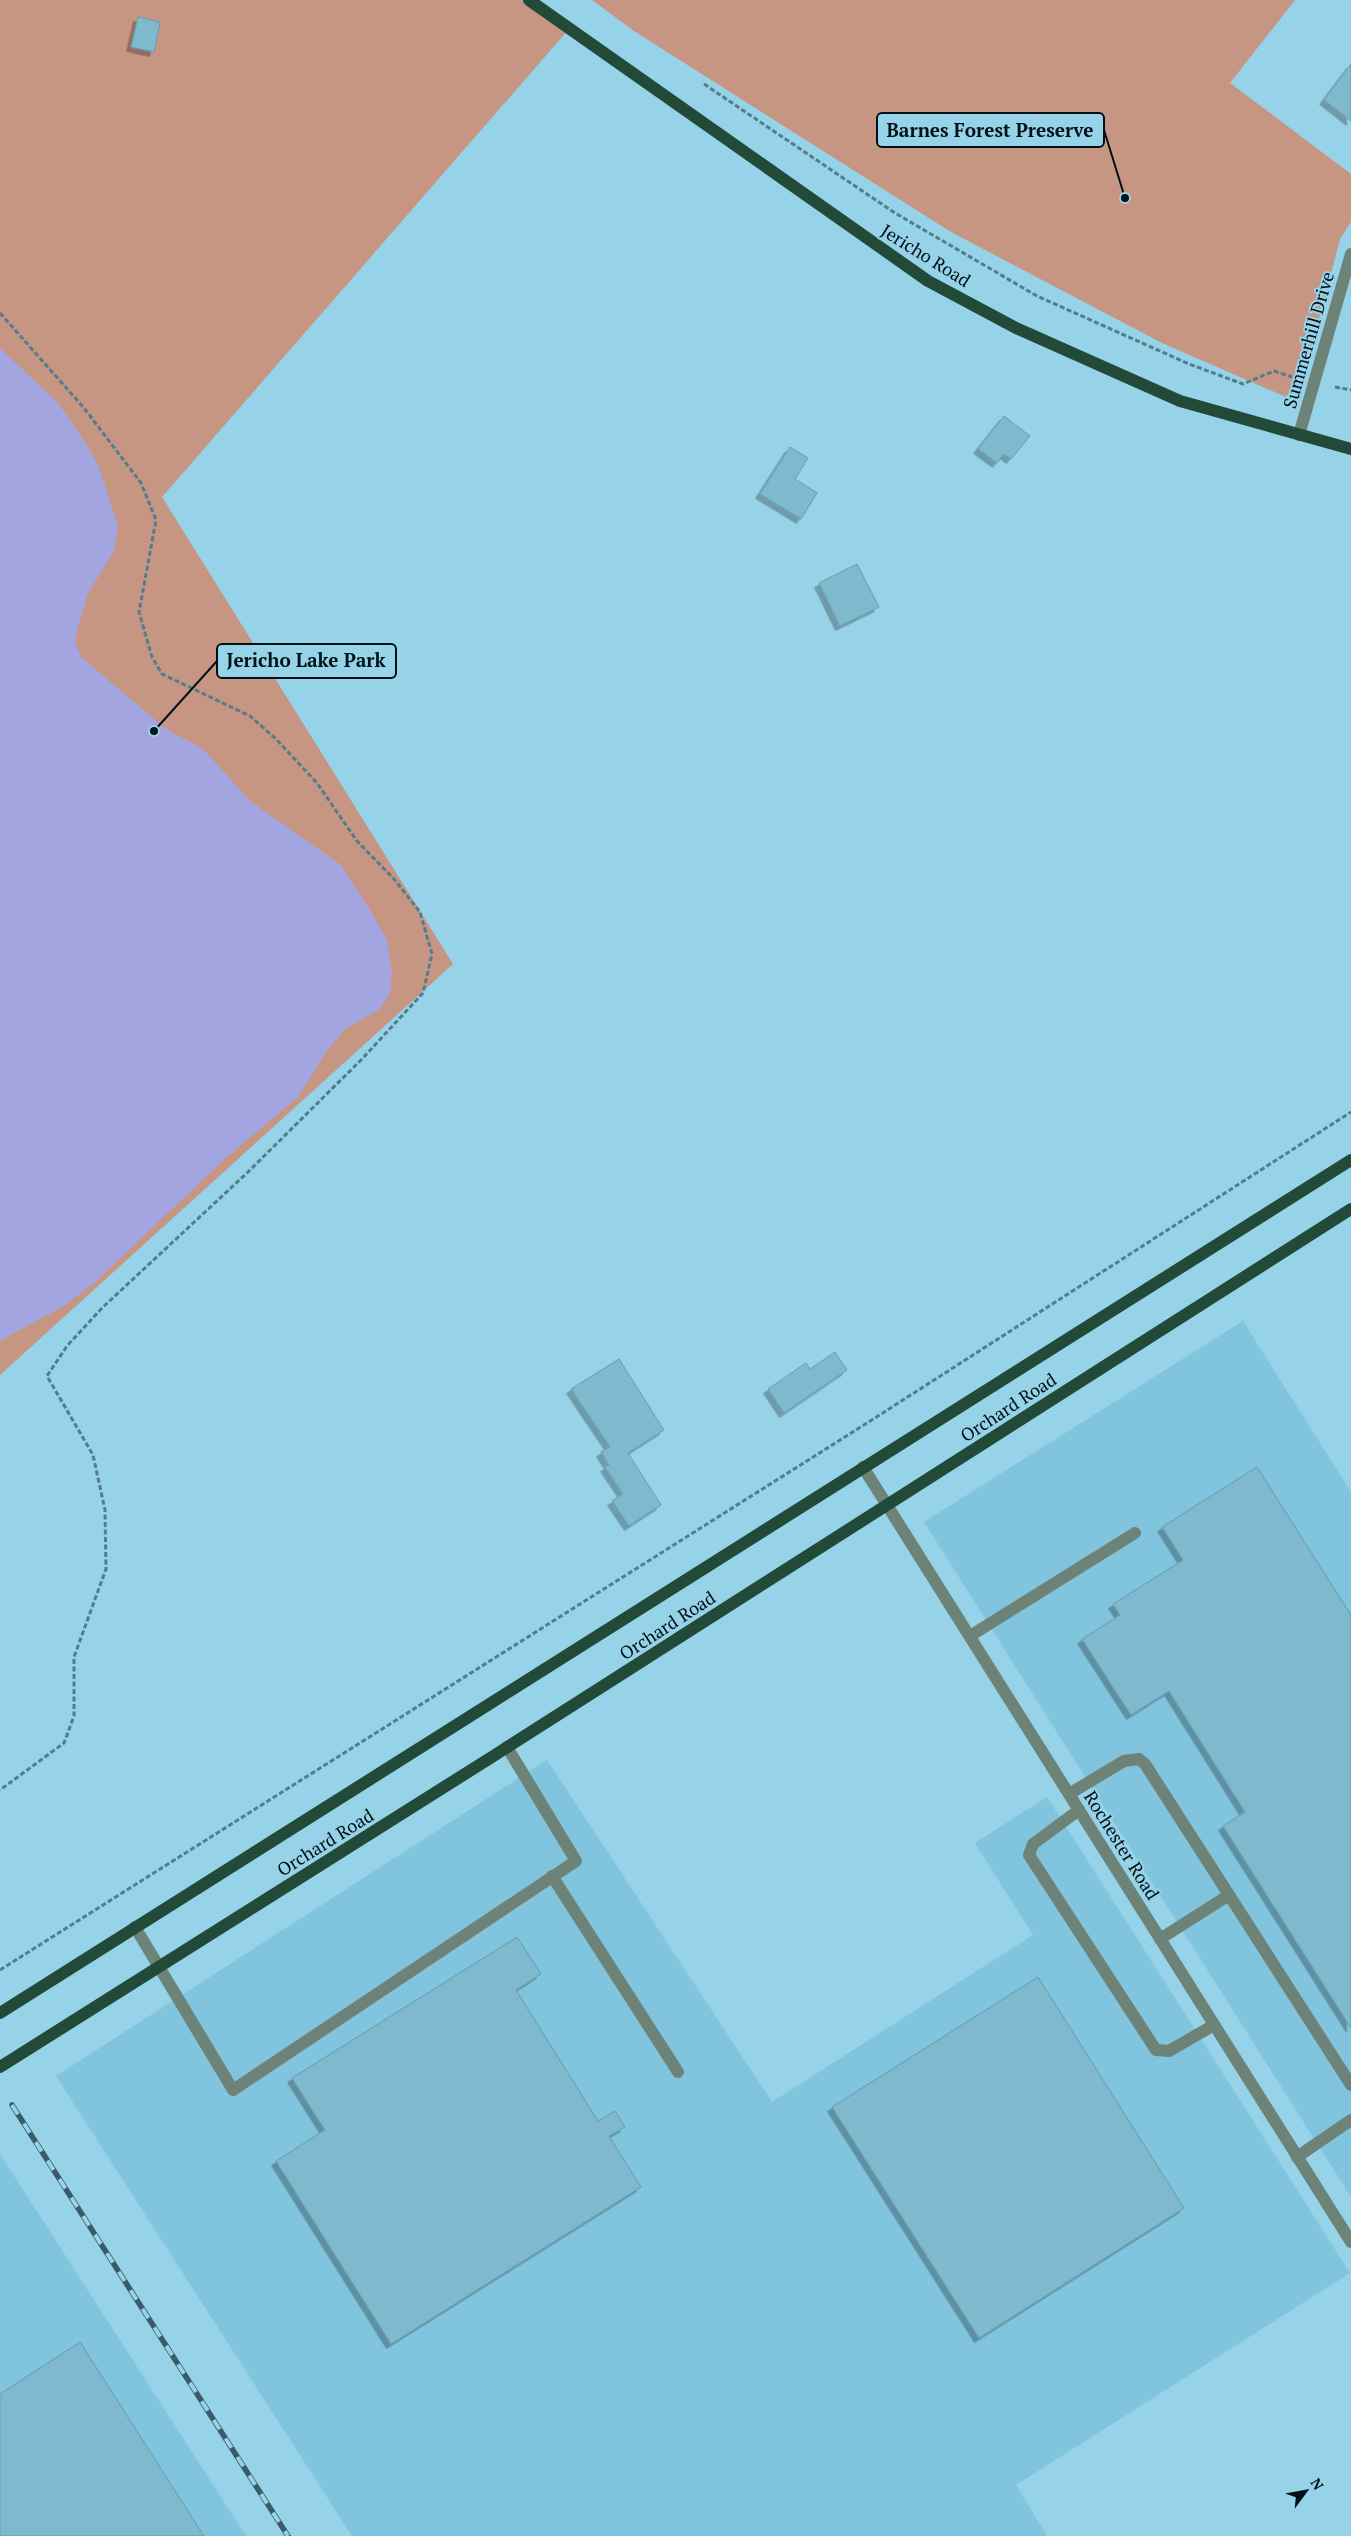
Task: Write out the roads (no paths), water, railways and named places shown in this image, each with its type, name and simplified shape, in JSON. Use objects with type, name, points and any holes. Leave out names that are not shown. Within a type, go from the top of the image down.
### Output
[{"type":"main road","name":"Jericho Road","points":[[529,0],[928,281],[1016,328],[1180,401],[1351,448]]},
{"type":"main road","name":"Orchard Road","points":[[0,2013],[863,1466],[1351,1160]]},
{"type":"main road","name":"Orchard Road","points":[[0,2067],[508,1748],[1351,1209]]},
{"type":"street","name":"Summerhill Drive","points":[[1299,435],[1351,254]]},
{"type":"street","name":"Rochester Road","points":[[863,1466],[1351,2242]]},
{"type":"street","points":[[970,1636],[1135,1533]]},
{"type":"street","points":[[135,1927],[234,2090],[576,1861],[508,1748]]},
{"type":"street","points":[[1069,1794],[1124,1761],[1139,1759],[1145,1764],[1351,2085]]},
{"type":"street","points":[[1080,1810],[1033,1844],[1030,1855],[1156,2050],[1169,2051],[1214,2025]]},
{"type":"street","points":[[552,1876],[678,2072]]},
{"type":"street","points":[[1160,1939],[1229,1895]]},
{"type":"street","points":[[1297,2157],[1351,2120]]},
{"type":"railway","points":[[12,2105],[288,2536]]},
{"type":"place","name":"Barnes Forest Preserve","points":[[1125,198]]},
{"type":"place","name":"Jericho Lake Park","points":[[154,731]]}]
